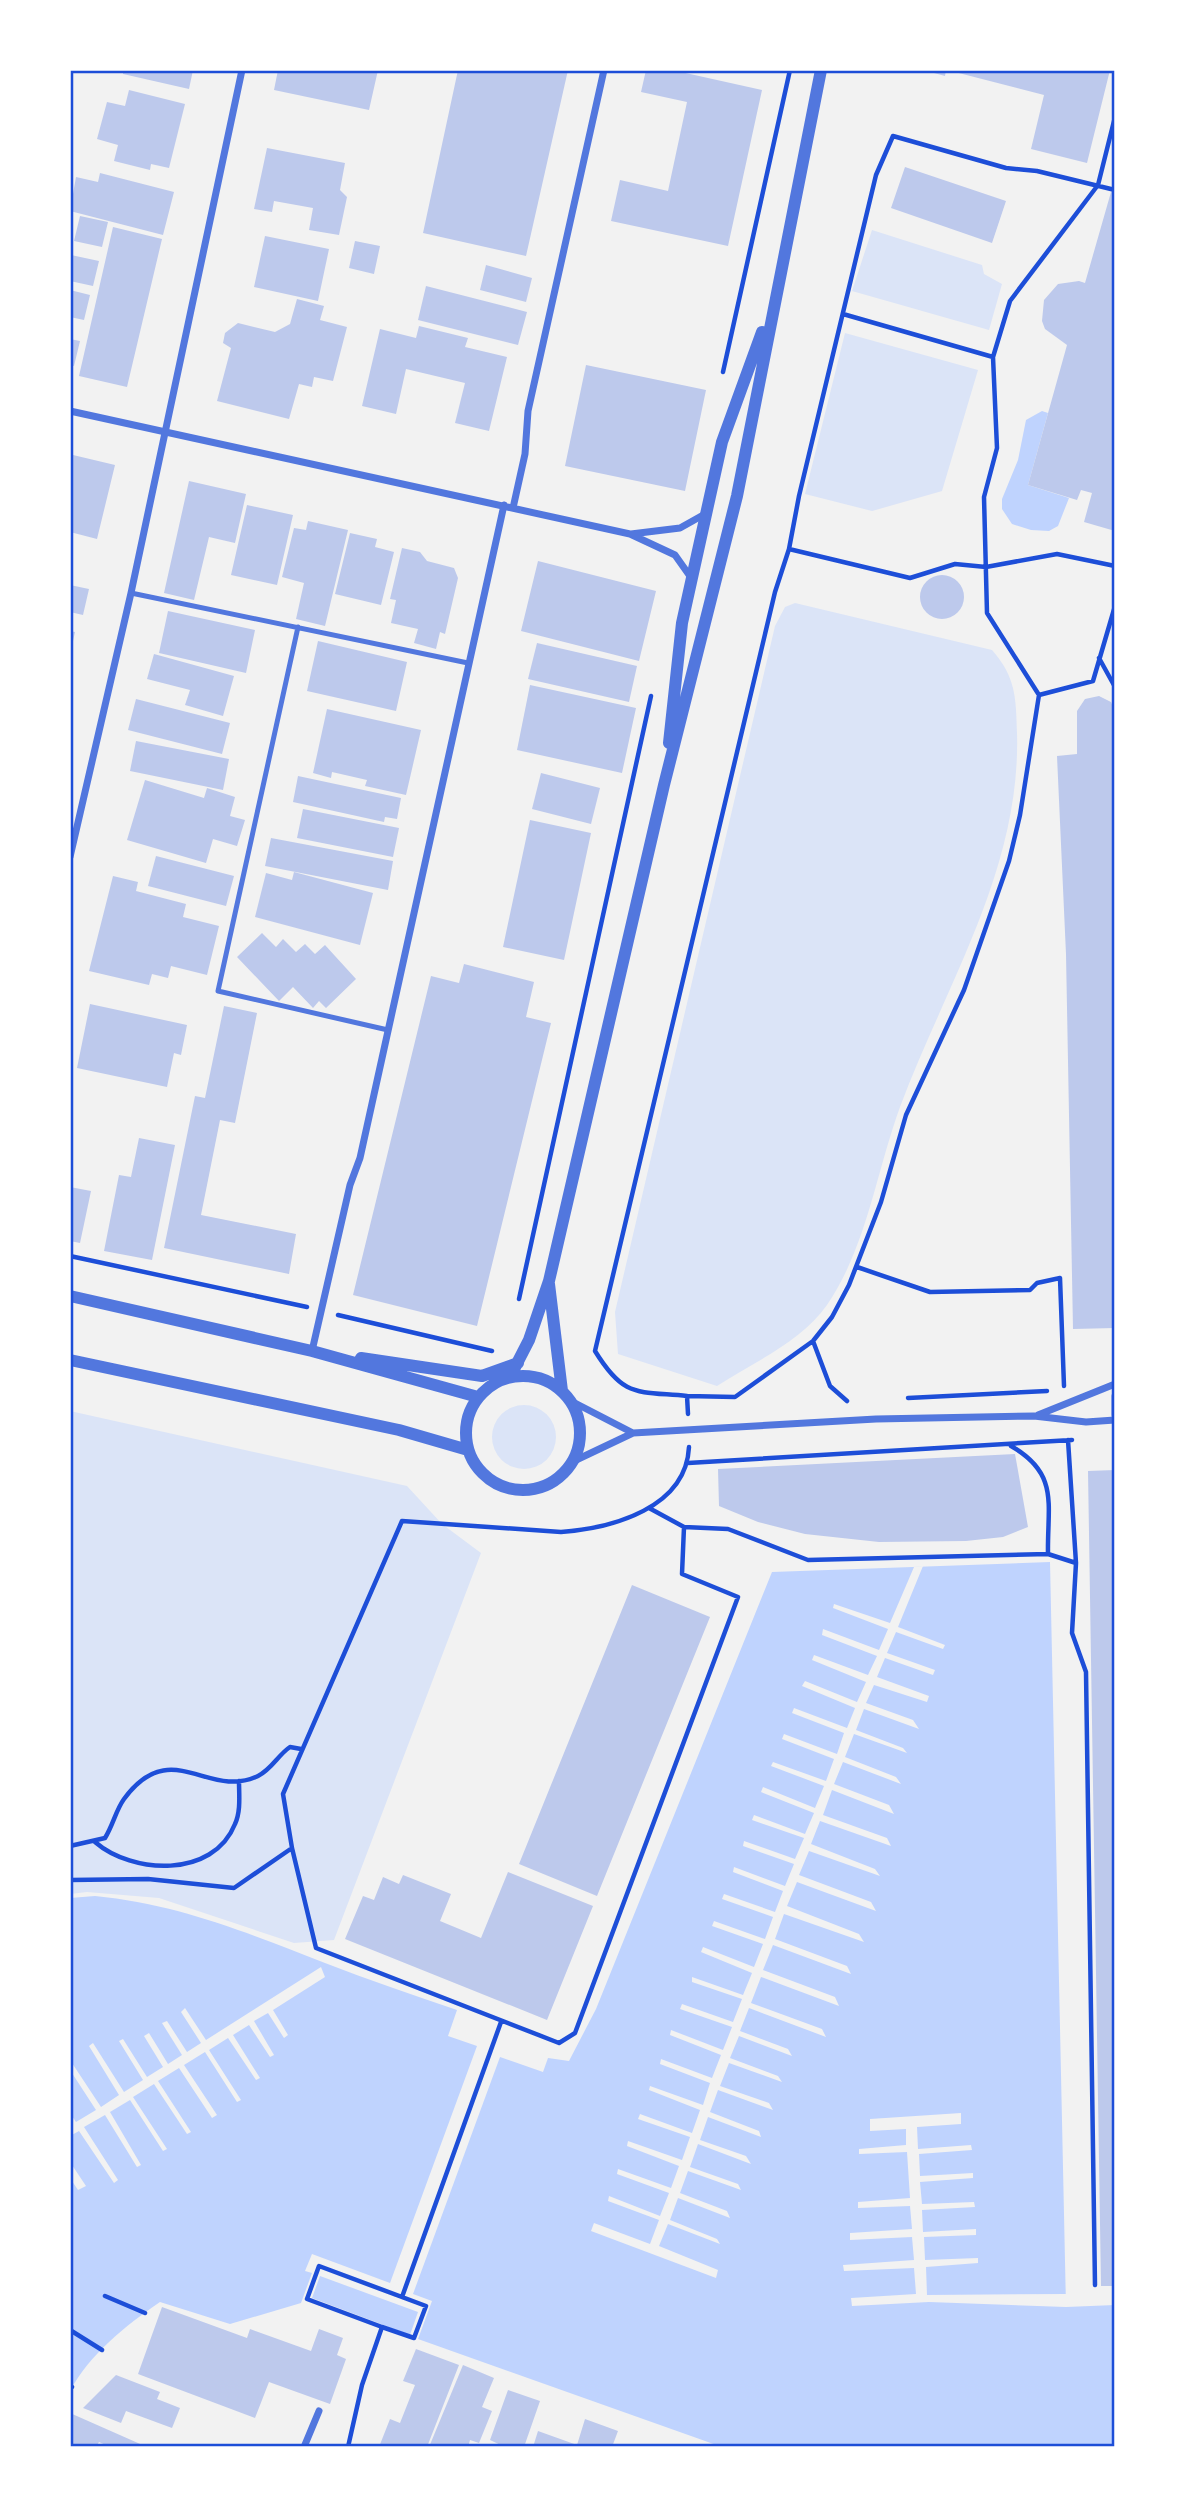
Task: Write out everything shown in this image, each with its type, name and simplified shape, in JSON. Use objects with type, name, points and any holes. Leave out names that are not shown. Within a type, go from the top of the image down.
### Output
[{"type":"street","points":[[70,857],[131,593],[242,70]]},
{"type":"street","points":[[513,508],[525,454],[528,411],[604,70]]},
{"type":"street","points":[[510,1377],[529,1340],[549,1281],[664,785],[737,496],[821,70]]},
{"type":"street","points":[[664,785],[682,623],[722,442],[774,298]]},
{"type":"street","points":[[70,411],[630,534],[675,555],[692,580]]},
{"type":"street","points":[[312,1351],[388,1030],[503,505]]},
{"type":"street","points":[[630,534],[680,528],[706,513]]},
{"type":"street","points":[[549,1281],[567,1396],[581,1430],[573,1461]]},
{"type":"street","points":[[70,1296],[312,1351],[478,1397]]},
{"type":"street","points":[[312,1351],[482,1376],[517,1363]]},
{"type":"street","points":[[70,1360],[399,1430],[468,1450]]},
{"type":"street","points":[[633,1433],[538,1377],[510,1377],[498,1381],[478,1397],[469,1413],[465,1431],[468,1450],[476,1466],[488,1479],[505,1487],[522,1490],[552,1483],[573,1461],[633,1433],[876,1419],[1034,1416],[1086,1422],[1115,1420]]},
{"type":"street","points":[[1034,1416],[1115,1384]]},
{"type":"street","points":[[1115,1396],[1115,1415]]},
{"type":"street","points":[[304,2447],[319,2411]]},
{"type":"lane","points":[[131,593],[468,663]]},
{"type":"lane","points":[[298,627],[218,991],[388,1030]]},
{"type":"path","points":[[722,381],[790,70]]},
{"type":"path","points":[[1115,117],[1098,185],[1010,301],[993,357],[997,448],[984,497],[987,614],[1038,695],[1020,815],[1009,861],[964,990],[906,1115],[881,1202],[858,1267],[832,1317],[813,1341],[735,1397],[645,1392],[620,1385],[595,1351],[771,606],[789,549],[799,496],[876,174],[893,136],[1006,169],[1037,171],[1098,185],[1115,190]]},
{"type":"path","points":[[843,314],[993,357]]},
{"type":"path","points":[[789,549],[910,578],[954,564],[986,567],[1057,554],[1115,566]]},
{"type":"path","points":[[1038,695],[1093,681],[1115,606]]},
{"type":"path","points":[[1106,636],[1115,639]]},
{"type":"path","points":[[1099,658],[1115,687]]},
{"type":"path","points":[[516,1310],[654,684]]},
{"type":"path","points":[[70,1256],[307,1308]]},
{"type":"path","points":[[858,1267],[930,1292],[1030,1290],[1037,1283],[1060,1278]]},
{"type":"path","points":[[338,1315],[504,1354]]},
{"type":"path","points":[[813,1341],[830,1386],[845,1402],[856,1401]]},
{"type":"path","points":[[906,1398],[1085,1389],[1085,1396]]},
{"type":"path","points":[[687,1396],[688,1407]]},
{"type":"path","points":[[688,1463],[1011,1446],[1086,1439],[1086,1422]]},
{"type":"path","points":[[1011,1446],[1034,1461],[1047,1482],[1048,1555]]},
{"type":"path","points":[[684,1527],[682,1574],[738,1597],[575,2033],[559,2043],[316,1948],[292,1848],[283,1794],[402,1521],[561,1532],[583,1531],[619,1521],[649,1508],[676,1488],[688,1463],[688,1455]]},
{"type":"path","points":[[649,1508],[684,1527],[728,1529],[808,1560],[1048,1555],[1076,1563],[1072,1633],[1086,1672],[1095,2285]]},
{"type":"path","points":[[70,1846],[105,1838],[130,1793],[143,1779],[158,1772],[189,1770],[218,1780],[239,1781],[260,1775],[290,1747],[301,1749]]},
{"type":"path","points":[[94,1841],[107,1852],[136,1865],[171,1865],[202,1856],[213,1850],[234,1827],[240,1798],[239,1781]]},
{"type":"path","points":[[70,1880],[148,1880],[234,1888],[292,1848]]},
{"type":"path","points":[[402,2297],[501,2022]]},
{"type":"path","points":[[319,2266],[402,2297],[426,2306],[414,2338],[307,2299],[319,2266]]},
{"type":"path","points":[[105,2296],[145,2313]]},
{"type":"path","points":[[348,2447],[362,2385],[383,2327]]},
{"type":"path","points":[[70,2330],[102,2350]]},
{"type":"shaded area","points":[[872,230],[982,265],[984,274],[1002,284],[989,330],[852,291]]},
{"type":"shaded area","points":[[845,333],[978,370],[942,491],[872,511],[805,494]]},
{"type":"shaded area","points":[[795,603],[992,650],[1006,669],[1015,698],[1015,783],[1007,832],[994,879],[900,1107],[870,1209],[841,1282],[816,1318],[791,1341],[717,1386],[618,1354],[615,1312],[775,626],[785,607]]},
{"type":"shaded area","points":[[524,1405],[542,1411],[550,1419],[556,1437],[550,1455],[542,1463],[524,1469],[506,1463],[498,1455],[492,1437],[498,1419],[506,1411]]},
{"type":"shaded area","points":[[70,1411],[407,1486],[442,1524],[481,1553],[334,1940],[294,1943],[159,1898],[87,1892],[70,1894]]},
{"type":"water","points":[[1042,411],[1048,413],[1028,485],[1069,498],[1058,526],[1049,531],[1031,530],[1012,524],[1002,509],[1002,499],[1018,460],[1026,420]]},
{"type":"water","points":[[1050,1562],[1066,2307],[1115,2305],[1115,2447],[722,2447],[418,2339],[432,2301],[413,2294],[500,2057],[543,2072],[548,2058],[569,2061],[596,2009],[772,1572]]},
{"type":"water","points":[[95,1896],[155,1906],[212,1921],[457,2010],[448,2036],[477,2046],[390,2283],[312,2254],[305,2271],[312,2273],[301,2303],[230,2324],[160,2302],[109,2342],[88,2365],[70,2391],[70,1898]]},
{"type":"water","points":[[320,2276],[418,2312],[410,2335],[312,2298]]},
{"type":"pier","points":[[923,1566],[898,1627],[945,1645],[943,1649],[896,1632],[887,1653],[935,1670],[933,1675],[885,1658],[877,1677],[929,1696],[927,1702],[874,1685],[866,1703],[913,1720],[919,1729],[864,1709],[856,1730],[903,1748],[907,1753],[854,1734],[845,1757],[896,1777],[901,1784],[843,1762],[834,1784],[889,1805],[894,1814],[832,1790],[823,1815],[887,1838],[891,1846],[820,1821],[811,1844],[875,1869],[880,1876],[809,1851],[799,1875],[871,1902],[876,1911],[797,1882],[787,1906],[859,1934],[864,1942],[784,1914],[775,1939],[847,1966],[851,1974],[773,1945],[763,1970],[835,1997],[839,2006],[761,1977],[751,2003],[822,2029],[826,2037],[749,2008],[740,2031],[788,2049],[792,2056],[739,2036],[730,2058],[778,2076],[782,2082],[729,2063],[720,2086],[769,2103],[773,2110],[718,2090],[710,2112],[759,2131],[761,2137],[708,2117],[700,2140],[746,2156],[751,2164],[698,2144],[690,2167],[738,2184],[741,2190],[688,2171],[680,2193],[727,2211],[730,2218],[678,2198],[670,2220],[717,2239],[720,2244],[668,2224],[659,2246],[718,2270],[716,2278],[591,2231],[594,2223],[650,2244],[659,2220],[608,2201],[609,2196],[660,2216],[669,2193],[617,2174],[618,2169],[671,2188],[679,2166],[627,2146],[628,2141],[682,2160],[690,2137],[638,2119],[640,2114],[692,2133],[700,2110],[649,2090],[650,2086],[703,2105],[710,2083],[660,2064],[661,2059],[712,2078],[721,2055],[670,2035],[671,2030],[723,2050],[732,2027],[680,2009],[682,2004],[733,2022],[742,1999],[692,1982],[692,1977],[743,1995],[752,1973],[701,1952],[703,1947],[754,1967],[763,1944],[712,1926],[714,1921],[765,1939],[773,1917],[722,1899],[724,1894],[775,1912],[783,1891],[733,1872],[734,1867],[785,1886],[794,1864],[743,1846],[744,1841],[795,1859],[804,1838],[752,1820],[754,1815],[805,1834],[814,1813],[761,1792],[763,1787],[815,1808],[824,1786],[771,1766],[773,1762],[826,1781],[834,1759],[782,1739],[784,1734],[837,1754],[844,1733],[792,1713],[794,1708],[847,1728],[855,1708],[802,1686],[805,1681],[857,1702],[866,1682],[812,1660],[814,1655],[868,1675],[877,1656],[822,1635],[823,1629],[879,1650],[888,1629],[833,1608],[834,1604],[890,1623],[914,1567]]},
{"type":"pier","points":[[321,1967],[325,1977],[273,2010],[288,2035],[284,2038],[268,2013],[254,2021],[274,2055],[270,2057],[249,2025],[233,2035],[260,2078],[256,2080],[228,2038],[209,2050],[241,2100],[237,2102],[205,2052],[184,2065],[217,2115],[212,2118],[179,2068],[158,2081],[191,2132],[187,2134],[154,2084],[133,2097],[167,2149],[163,2151],[130,2100],[110,2112],[141,2165],[137,2167],[105,2115],[84,2127],[118,2180],[114,2183],[79,2131],[70,2136],[70,2113],[76,2122],[96,2110],[70,2070],[70,2060],[101,2107],[119,2095],[89,2046],[93,2043],[124,2092],[143,2080],[119,2041],[123,2039],[147,2077],[163,2067],[144,2036],[149,2033],[168,2064],[182,2055],[162,2023],[167,2021],[187,2052],[201,2043],[181,2012],[185,2008],[206,2040]]},
{"type":"pier","points":[[961,2113],[961,2124],[917,2127],[918,2149],[971,2145],[972,2150],[919,2154],[920,2176],[973,2173],[973,2178],[920,2182],[922,2204],[974,2202],[975,2207],[922,2210],[923,2232],[976,2229],[976,2235],[924,2237],[925,2260],[978,2258],[978,2263],[926,2267],[927,2295],[1066,2294],[1066,2307],[929,2302],[852,2306],[851,2298],[916,2294],[914,2268],[844,2271],[843,2265],[914,2260],[912,2237],[850,2240],[850,2233],[912,2229],[910,2206],[858,2208],[858,2202],[910,2198],[907,2152],[859,2154],[859,2149],[906,2145],[906,2129],[870,2131],[870,2119]]},
{"type":"pier","points":[[70,2162],[86,2186],[78,2190],[70,2178]]},
{"type":"building","points":[[123,70],[193,70],[189,89],[123,74]]},
{"type":"building","points":[[278,70],[378,70],[369,110],[274,90]]},
{"type":"building","points":[[458,70],[568,70],[526,256],[423,233]]},
{"type":"building","points":[[646,70],[672,70],[762,90],[728,246],[611,221],[620,180],[668,191],[687,102],[641,92]]},
{"type":"building","points":[[923,70],[946,70],[945,76]]},
{"type":"building","points":[[947,70],[1110,70],[1087,163],[1031,149],[1044,95]]},
{"type":"building","points":[[129,90],[185,104],[169,168],[151,164],[150,170],[114,161],[118,145],[97,139],[107,102],[125,106]]},
{"type":"building","points":[[267,148],[345,163],[340,190],[347,197],[339,235],[309,230],[313,208],[274,201],[272,212],[254,209]]},
{"type":"building","points":[[905,167],[1006,201],[992,243],[891,208]]},
{"type":"building","points":[[100,173],[174,192],[163,235],[70,211],[76,177],[98,182]]},
{"type":"building","points":[[1111,192],[1115,193],[1115,531],[1084,522],[1092,493],[1081,490],[1077,500],[1028,485],[1067,345],[1045,329],[1042,321],[1044,300],[1058,284],[1079,281],[1085,283]]},
{"type":"building","points":[[80,216],[108,222],[102,247],[74,241]]},
{"type":"building","points":[[113,227],[162,239],[127,387],[79,376]]},
{"type":"building","points":[[265,236],[329,249],[318,301],[254,287]]},
{"type":"building","points":[[355,241],[380,246],[374,274],[349,268]]},
{"type":"building","points":[[71,255],[99,261],[93,286],[70,281]]},
{"type":"building","points":[[486,265],[532,278],[526,302],[480,290]]},
{"type":"building","points":[[426,286],[527,312],[518,345],[418,320]]},
{"type":"building","points":[[70,290],[90,295],[84,320],[70,317]]},
{"type":"building","points":[[297,299],[324,306],[320,320],[347,327],[333,381],[314,377],[312,387],[299,384],[289,419],[217,401],[231,348],[223,343],[225,333],[238,323],[275,332],[290,324]]},
{"type":"building","points":[[419,326],[468,338],[465,347],[507,357],[489,431],[455,423],[465,383],[406,369],[396,414],[362,406],[380,329],[416,338]]},
{"type":"building","points":[[70,339],[80,341],[74,366],[70,365]]},
{"type":"building","points":[[586,365],[706,390],[685,491],[565,466]]},
{"type":"building","points":[[73,455],[115,465],[97,539],[70,532],[70,470]]},
{"type":"building","points":[[189,481],[246,494],[235,543],[209,537],[194,600],[164,593]]},
{"type":"building","points":[[247,505],[293,515],[277,585],[231,575]]},
{"type":"building","points":[[308,521],[348,530],[325,626],[296,619],[304,583],[282,577],[294,528],[306,530]]},
{"type":"building","points":[[350,533],[377,539],[375,547],[394,552],[381,605],[335,594]]},
{"type":"building","points":[[402,548],[420,552],[427,561],[454,568],[458,578],[445,634],[440,632],[436,649],[414,643],[418,629],[391,623],[396,600],[390,599]]},
{"type":"building","points":[[538,561],[656,591],[639,661],[521,631]]},
{"type":"building","points":[[942,575],[958,581],[964,597],[958,613],[942,619],[926,613],[920,597],[926,581]]},
{"type":"building","points":[[70,585],[89,589],[83,615],[70,612]]},
{"type":"building","points":[[168,611],[255,630],[246,673],[159,653]]},
{"type":"building","points":[[70,631],[75,632],[71,650],[70,649]]},
{"type":"building","points":[[318,641],[407,662],[396,711],[307,691]]},
{"type":"building","points":[[537,643],[637,666],[629,702],[528,679]]},
{"type":"building","points":[[154,654],[234,676],[223,716],[185,705],[190,690],[147,679]]},
{"type":"building","points":[[530,685],[636,708],[622,773],[517,750]]},
{"type":"building","points":[[1099,696],[1111,702],[1115,712],[1115,1328],[1073,1329],[1066,954],[1057,756],[1077,754],[1077,711],[1085,699]]},
{"type":"building","points":[[136,699],[230,723],[222,754],[128,730]]},
{"type":"building","points":[[327,709],[421,730],[406,795],[365,786],[367,780],[332,772],[331,778],[313,773]]},
{"type":"building","points":[[136,741],[229,759],[223,790],[130,771]]},
{"type":"building","points":[[541,773],[600,788],[591,824],[532,809]]},
{"type":"building","points":[[298,776],[401,798],[397,819],[385,817],[384,822],[293,802]]},
{"type":"building","points":[[145,780],[204,798],[207,788],[235,797],[230,816],[245,820],[237,846],[213,839],[206,863],[127,840]]},
{"type":"building","points":[[303,809],[399,828],[393,857],[297,838]]},
{"type":"building","points":[[530,820],[591,833],[564,960],[503,947]]},
{"type":"building","points":[[271,838],[393,861],[388,890],[265,866]]},
{"type":"building","points":[[156,856],[234,876],[226,906],[148,886]]},
{"type":"building","points":[[294,872],[373,893],[360,945],[255,917],[266,873],[292,880]]},
{"type":"building","points":[[113,876],[138,882],[136,891],[186,904],[183,917],[219,926],[207,975],[171,966],[168,978],[152,974],[149,985],[89,971]]},
{"type":"building","points":[[262,933],[276,947],[283,939],[296,952],[305,944],[315,954],[325,945],[356,979],[326,1008],[319,1001],[313,1008],[293,987],[279,1001],[237,957]]},
{"type":"building","points":[[464,964],[534,982],[526,1017],[551,1023],[477,1326],[353,1295],[431,976],[459,983]]},
{"type":"building","points":[[90,1004],[187,1025],[181,1055],[174,1053],[167,1087],[77,1068]]},
{"type":"building","points":[[224,1006],[257,1013],[235,1123],[220,1120],[201,1215],[296,1234],[289,1274],[164,1248],[195,1096],[205,1098]]},
{"type":"building","points":[[139,1138],[175,1145],[152,1260],[104,1251],[119,1175],[131,1177]]},
{"type":"building","points":[[70,1187],[91,1191],[80,1243],[70,1241]]},
{"type":"building","points":[[1015,1454],[1028,1527],[1003,1537],[966,1541],[879,1542],[805,1534],[758,1522],[719,1506],[718,1469]]},
{"type":"building","points":[[1115,1470],[1115,2286],[1101,2286],[1088,1471]]},
{"type":"building","points":[[632,1585],[710,1617],[597,1896],[519,1864]]},
{"type":"building","points":[[508,1872],[593,1906],[547,2020],[345,1939],[363,1896],[374,1900],[383,1877],[399,1884],[403,1875],[451,1894],[440,1921],[481,1938]]},
{"type":"building","points":[[162,2307],[247,2338],[250,2329],[311,2351],[319,2329],[343,2338],[337,2355],[346,2359],[330,2404],[269,2382],[255,2418],[138,2374]]},
{"type":"building","points":[[416,2349],[459,2365],[427,2447],[379,2447],[390,2419],[400,2423],[415,2385],[403,2381]]},
{"type":"building","points":[[463,2365],[494,2378],[482,2407],[492,2411],[479,2443],[470,2440],[468,2447],[429,2447]]},
{"type":"building","points":[[116,2375],[160,2392],[157,2399],[180,2408],[172,2428],[126,2411],[121,2423],[83,2408]]},
{"type":"building","points":[[508,2390],[540,2401],[524,2447],[505,2447],[490,2440]]},
{"type":"building","points":[[70,2413],[147,2447],[110,2447],[99,2442],[96,2447],[70,2447]]},
{"type":"building","points":[[585,2419],[618,2431],[612,2447],[533,2447],[538,2431],[577,2445]]}]
